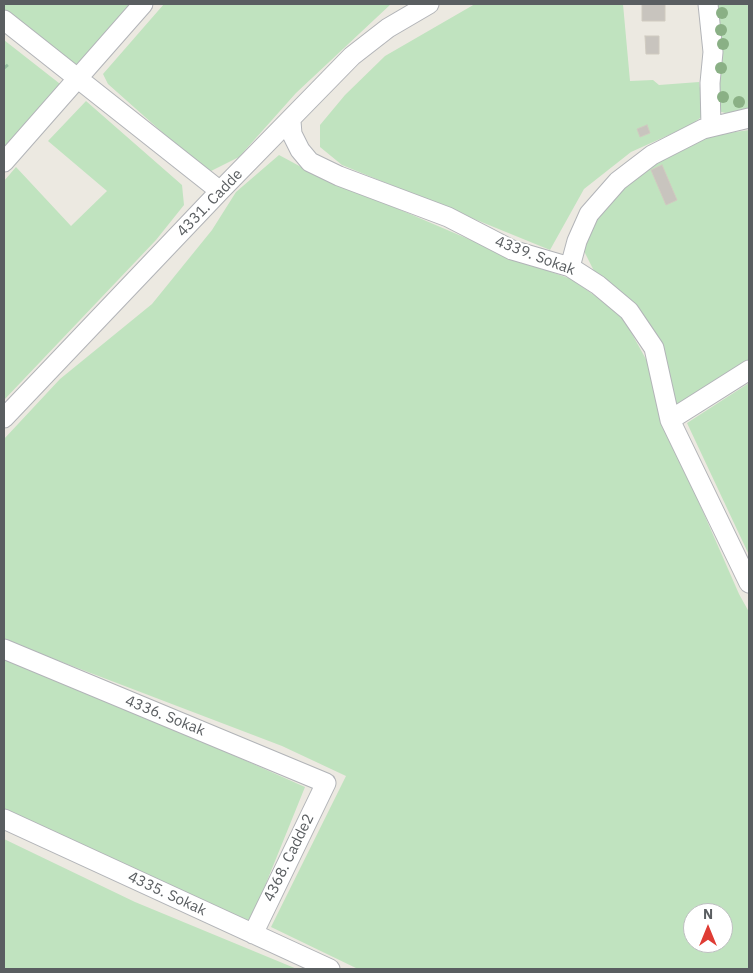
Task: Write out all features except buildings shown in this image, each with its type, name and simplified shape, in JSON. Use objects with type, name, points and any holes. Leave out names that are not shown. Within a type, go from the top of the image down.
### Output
[{"type":"street","points":[[4,162],[143,4]]},
{"type":"street","name":"4331. Cadde","points":[[4,418],[220,191],[291,122],[352,56],[388,28],[429,4]]},
{"type":"street","points":[[708,4],[713,52],[710,83],[711,127]]},
{"type":"street","points":[[4,20],[220,191]]},
{"type":"street","points":[[570,267],[577,241],[589,214],[618,181],[652,155],[711,127],[749,118]]},
{"type":"street","name":"4339. Sokak","points":[[291,122],[292,134],[300,150],[310,162],[338,176],[448,217],[512,250],[570,267],[598,285],[629,311],[654,348],[670,420],[749,580]]},
{"type":"street","points":[[670,420],[749,370]]},
{"type":"street","name":"4336. Sokak","points":[[4,649],[326,783]]},
{"type":"street","name":"4368. Cadde2","points":[[252,934],[326,783]]},
{"type":"street","name":"4335. Sokak","points":[[4,819],[330,969]]},
{"type":"path","points":[[4,68],[9,64]]},
{"type":"green space","points":[[4,4],[138,4],[76,70],[4,10]]},
{"type":"green space","points":[[164,4],[391,4],[296,93],[239,157],[211,171],[190,157],[108,84],[103,74]]},
{"type":"green space","points":[[475,4],[623,4],[630,81],[653,80],[659,85],[699,82],[704,115],[691,125],[631,152],[584,189],[550,250],[342,165],[320,147],[320,125],[345,95],[385,56]]},
{"type":"green space","points":[[716,4],[749,4],[749,113],[729,114],[718,111]]},
{"type":"green space","points":[[4,40],[64,87],[4,148]]},
{"type":"green space","points":[[86,101],[182,185],[184,205],[156,240],[4,400],[4,181],[16,167],[71,226],[107,191],[48,141]]},
{"type":"green space","points":[[749,130],[749,364],[676,409],[666,375],[594,271],[584,251],[591,225],[631,177],[672,150],[714,135]]},
{"type":"green space","points":[[279,155],[305,169],[515,259],[571,279],[621,314],[647,361],[676,450],[739,594],[749,612],[749,969],[358,969],[271,927],[346,776],[282,746],[4,640],[4,439],[60,379],[152,304],[212,230],[236,192]]},
{"type":"green space","points":[[749,383],[749,555],[687,423]]},
{"type":"green space","points":[[8,655],[305,787],[250,923],[4,810],[4,661]]},
{"type":"green space","points":[[4,839],[135,902],[297,969],[4,969]]}]
